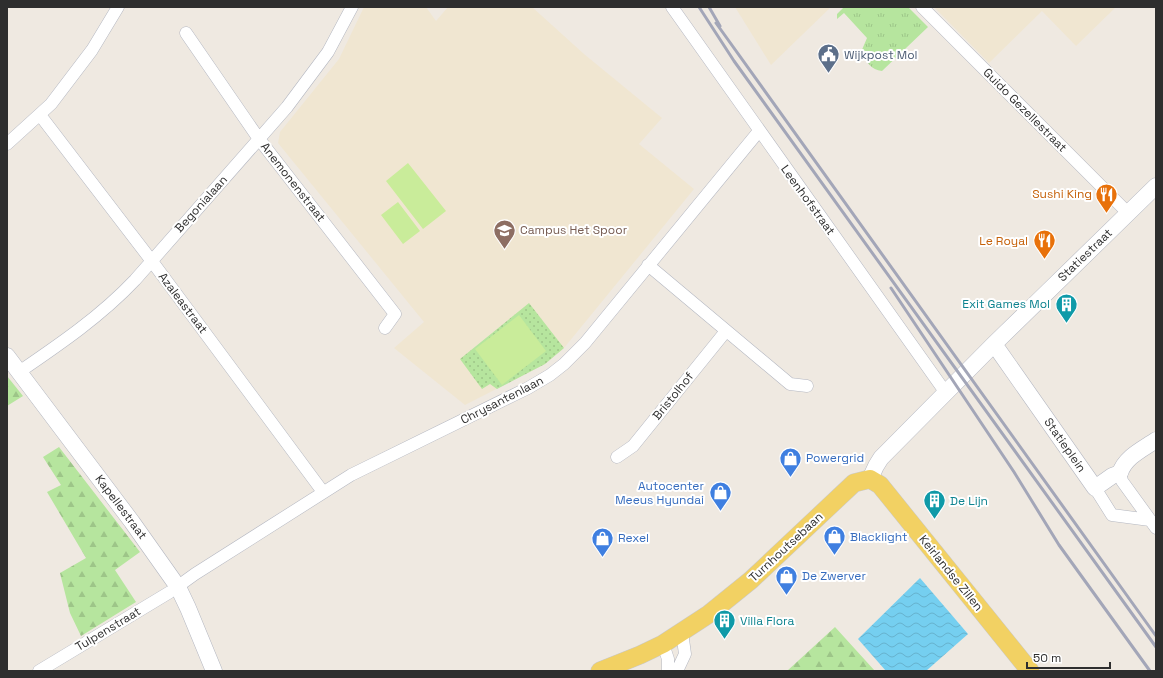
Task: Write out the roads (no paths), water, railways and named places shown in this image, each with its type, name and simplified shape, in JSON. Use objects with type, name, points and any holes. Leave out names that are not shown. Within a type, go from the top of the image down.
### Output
[{"type":"main road","name":"Turnhoutsebaan","points":[[600,671],[663,644],[708,614],[751,580],[854,483],[870,479]]},
{"type":"main road","name":"Keirlandse Zillen","points":[[870,479],[880,485],[1030,671]]},
{"type":"street","points":[[7,144],[52,104],[92,50],[118,7]]},
{"type":"street","name":"Begonialaan","points":[[19,372],[100,314],[122,294],[287,107],[328,52],[352,7]]},
{"type":"street","name":"Leenhofstraat","points":[[672,7],[946,393]]},
{"type":"street","name":"Guido Gezellestraat","points":[[922,7],[1128,213]]},
{"type":"street","name":"Anemonenstraat","points":[[186,33],[259,139],[395,314],[385,328]]},
{"type":"street","name":"Azaleastraat","points":[[40,115],[151,260],[323,492]]},
{"type":"street","name":"Chrysantenlaan","points":[[178,587],[195,574],[351,475],[528,388],[550,375],[564,364],[585,343],[759,131]]},
{"type":"street","name":"Statiestraat","points":[[946,393],[994,344],[1156,186]]},
{"type":"street","points":[[648,265],[790,384],[807,386]]},
{"type":"street","name":"Bristolhof","points":[[617,456],[633,446],[726,331]]},
{"type":"street","name":"Statieplein","points":[[994,344],[1095,488],[1112,515],[1153,524]]},
{"type":"street","name":"Kapellestraat","points":[[7,356],[137,528],[178,587],[214,671]]},
{"type":"street","points":[[870,479],[881,458],[946,393]]},
{"type":"street","points":[[1153,524],[1122,481],[1120,473],[1126,462],[1156,440]]},
{"type":"street","points":[[1095,488],[1112,476],[1120,473]]},
{"type":"street","name":"Tulpenstraat","points":[[39,671],[178,587]]},
{"type":"street","points":[[678,671],[685,654],[682,632]]},
{"type":"street","points":[[663,644],[668,659],[668,671]]},
{"type":"water","points":[[920,578],[968,634],[926,671],[886,671],[858,639]]},
{"type":"railway","points":[[699,7],[734,61],[1156,647]]},
{"type":"railway","points":[[709,7],[720,26]]},
{"type":"railway","points":[[716,23],[1156,636]]},
{"type":"railway","points":[[891,288],[1014,472],[1059,545],[1150,671]]},
{"type":"place","name":"Wijkpost Mol","points":[[829,74]]},
{"type":"place","name":"Sushi King","points":[[1107,214]]},
{"type":"place","name":"Campus Het Spoor","points":[[505,250]]},
{"type":"place","name":"Le Royal","points":[[1044,260]]},
{"type":"place","name":"Exit Games Mol","points":[[1066,324]]},
{"type":"place","name":"Powergrid","points":[[791,478]]},
{"type":"place","name":"Autocenter Meeus Hyundai","points":[[720,512]]},
{"type":"place","name":"De Lijn","points":[[934,520]]},
{"type":"place","name":"Blacklight","points":[[834,556]]},
{"type":"place","name":"Rexel","points":[[602,558]]},
{"type":"place","name":"De Zwerver","points":[[787,596]]},
{"type":"place","name":"Villa Flora","points":[[725,640]]}]
